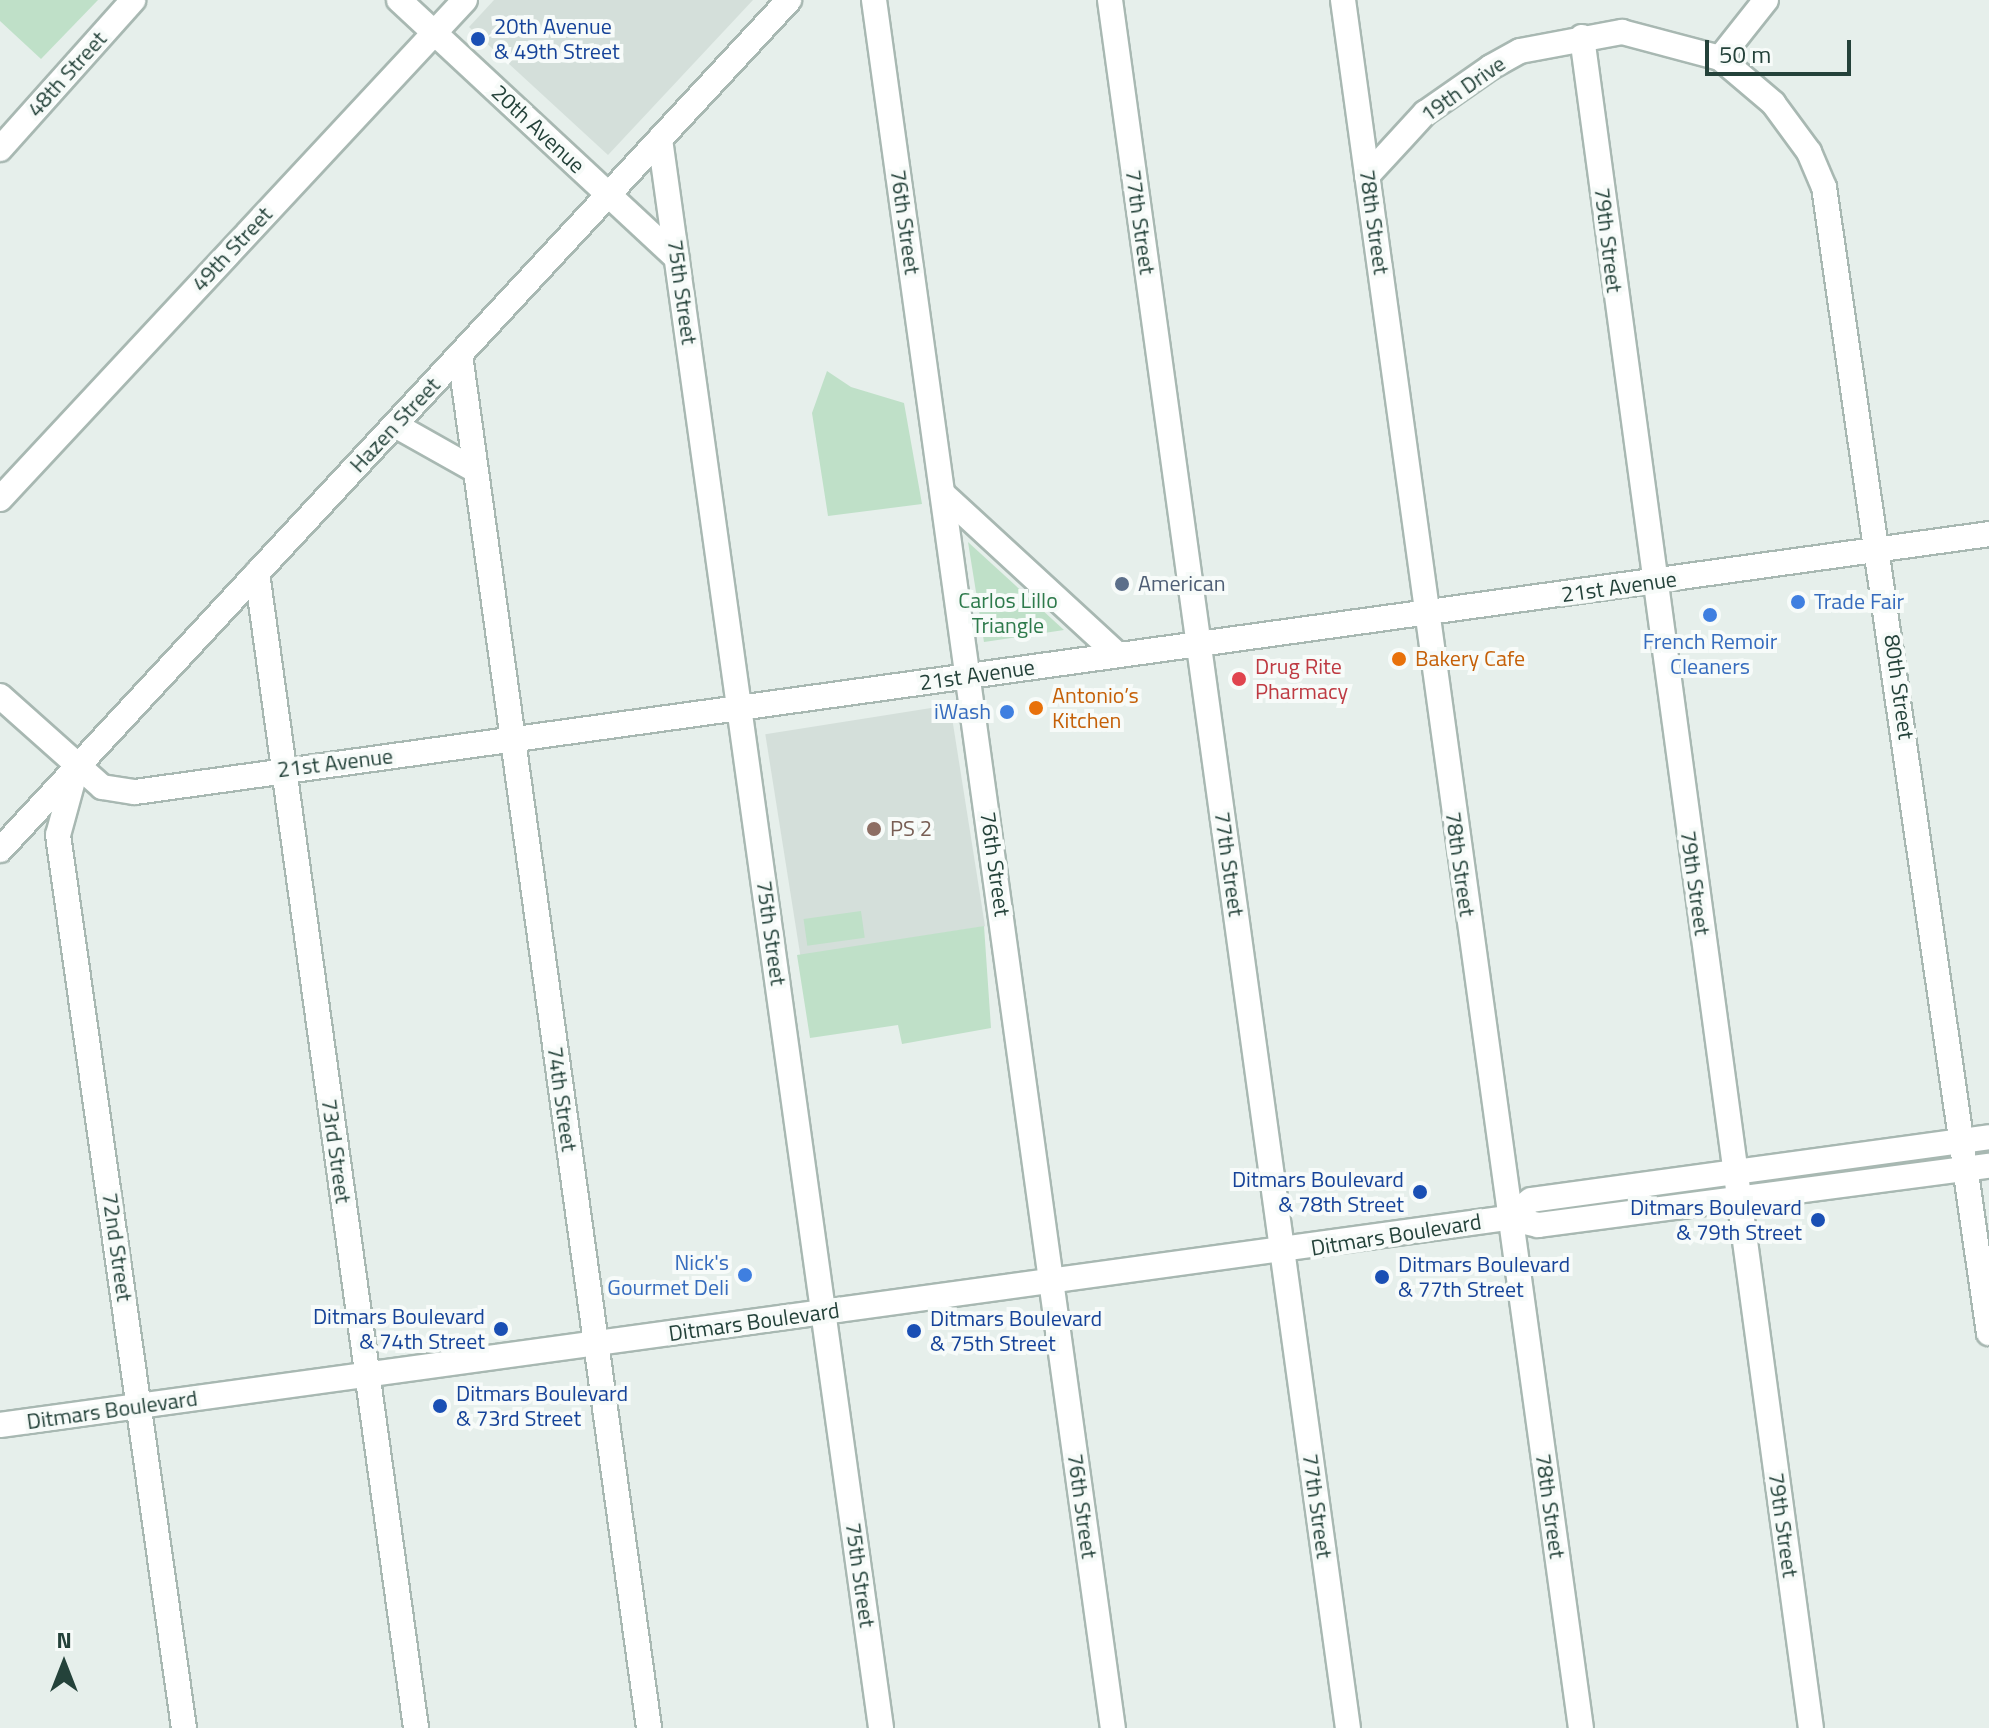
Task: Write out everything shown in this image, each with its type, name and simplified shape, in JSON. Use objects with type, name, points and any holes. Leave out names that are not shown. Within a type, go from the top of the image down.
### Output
[{"type":"street","name":"48th Street","points":[[0,149],[133,0]]},
{"type":"street","name":"20th Avenue","points":[[399,0],[677,258]]},
{"type":"street","name":"49th Street","points":[[0,499],[465,0]]},
{"type":"street","name":"Hazen Street","points":[[0,850],[789,0]]},
{"type":"street","name":"76th Street","points":[[874,0],[970,676],[1113,1728]]},
{"type":"street","name":"77th Street","points":[[1110,0],[1348,1728]]},
{"type":"street","name":"78th Street","points":[[1343,0],[1508,1218],[1581,1728]]},
{"type":"street","points":[[1720,58],[1766,0]]},
{"type":"street","name":"19th Drive","points":[[1367,176],[1389,147],[1464,84],[1520,51],[1582,37],[1657,36],[1720,58]]},
{"type":"street","name":"79th Street","points":[[1582,37],[1653,582],[1811,1728]]},
{"type":"street","name":"80th Street","points":[[1720,58],[1773,103],[1824,187],[1963,1139],[1978,1166],[1989,1333]]},
{"type":"street","name":"75th Street","points":[[660,139],[881,1728]]},
{"type":"street","name":"74th Street","points":[[460,355],[649,1728]]},
{"type":"street","points":[[395,425],[475,470]]},
{"type":"street","points":[[943,494],[1118,655]]},
{"type":"street","name":"21st Avenue","points":[[0,696],[76,768],[123,792],[1989,534]]},
{"type":"street","name":"73rd Street","points":[[257,573],[416,1728]]},
{"type":"street","name":"72nd Street","points":[[76,768],[58,835],[184,1728]]},
{"type":"street","name":"Ditmars Boulevard","points":[[1508,1218],[1531,1200],[1989,1137]]},
{"type":"street","name":"Ditmars Boulevard","points":[[0,1425],[1282,1252],[1508,1218],[1538,1225],[1978,1166]]},
{"type":"shaded area","points":[[494,0],[753,0],[608,155],[469,27]]},
{"type":"shaded area","name":"PS 2","points":[[950,705],[985,926],[800,955],[765,734]]},
{"type":"green space","points":[[0,0],[98,0],[41,59],[0,21]]},
{"type":"green space","points":[[827,371],[851,387],[904,403],[922,504],[828,516],[812,413]]},
{"type":"green space","name":"Carlos Lillo Triangle","points":[[968,542],[1064,630],[984,642]]},
{"type":"green space","points":[[861,911],[865,938],[807,946],[804,919]]},
{"type":"green space","points":[[984,926],[991,1028],[902,1044],[898,1025],[810,1038],[797,955]]},
{"type":"place","name":"20th Avenue & 49th Street","points":[[478,39]]},
{"type":"place","name":"American","points":[[1122,584]]},
{"type":"place","name":"Trade Fair","points":[[1798,602]]},
{"type":"place","name":"French Remoir Cleaners","points":[[1710,615]]},
{"type":"place","name":"Bakery Cafe","points":[[1399,659]]},
{"type":"place","name":"Drug Rite Pharmacy","points":[[1239,679]]},
{"type":"place","name":"Antonio’s Kitchen","points":[[1036,708]]},
{"type":"place","name":"iWash","points":[[1007,712]]},
{"type":"place","name":"PS 2","points":[[874,829]]},
{"type":"place","name":"Ditmars Boulevard & 78th Street","points":[[1420,1192]]},
{"type":"place","name":"Ditmars Boulevard & 79th Street","points":[[1818,1220]]},
{"type":"place","name":"Nick's Gourmet Deli","points":[[745,1275]]},
{"type":"place","name":"Ditmars Boulevard & 77th Street","points":[[1382,1277]]},
{"type":"place","name":"Ditmars Boulevard & 74th Street","points":[[501,1329]]},
{"type":"place","name":"Ditmars Boulevard & 75th Street","points":[[914,1331]]},
{"type":"place","name":"Ditmars Boulevard & 73rd Street","points":[[440,1406]]}]
